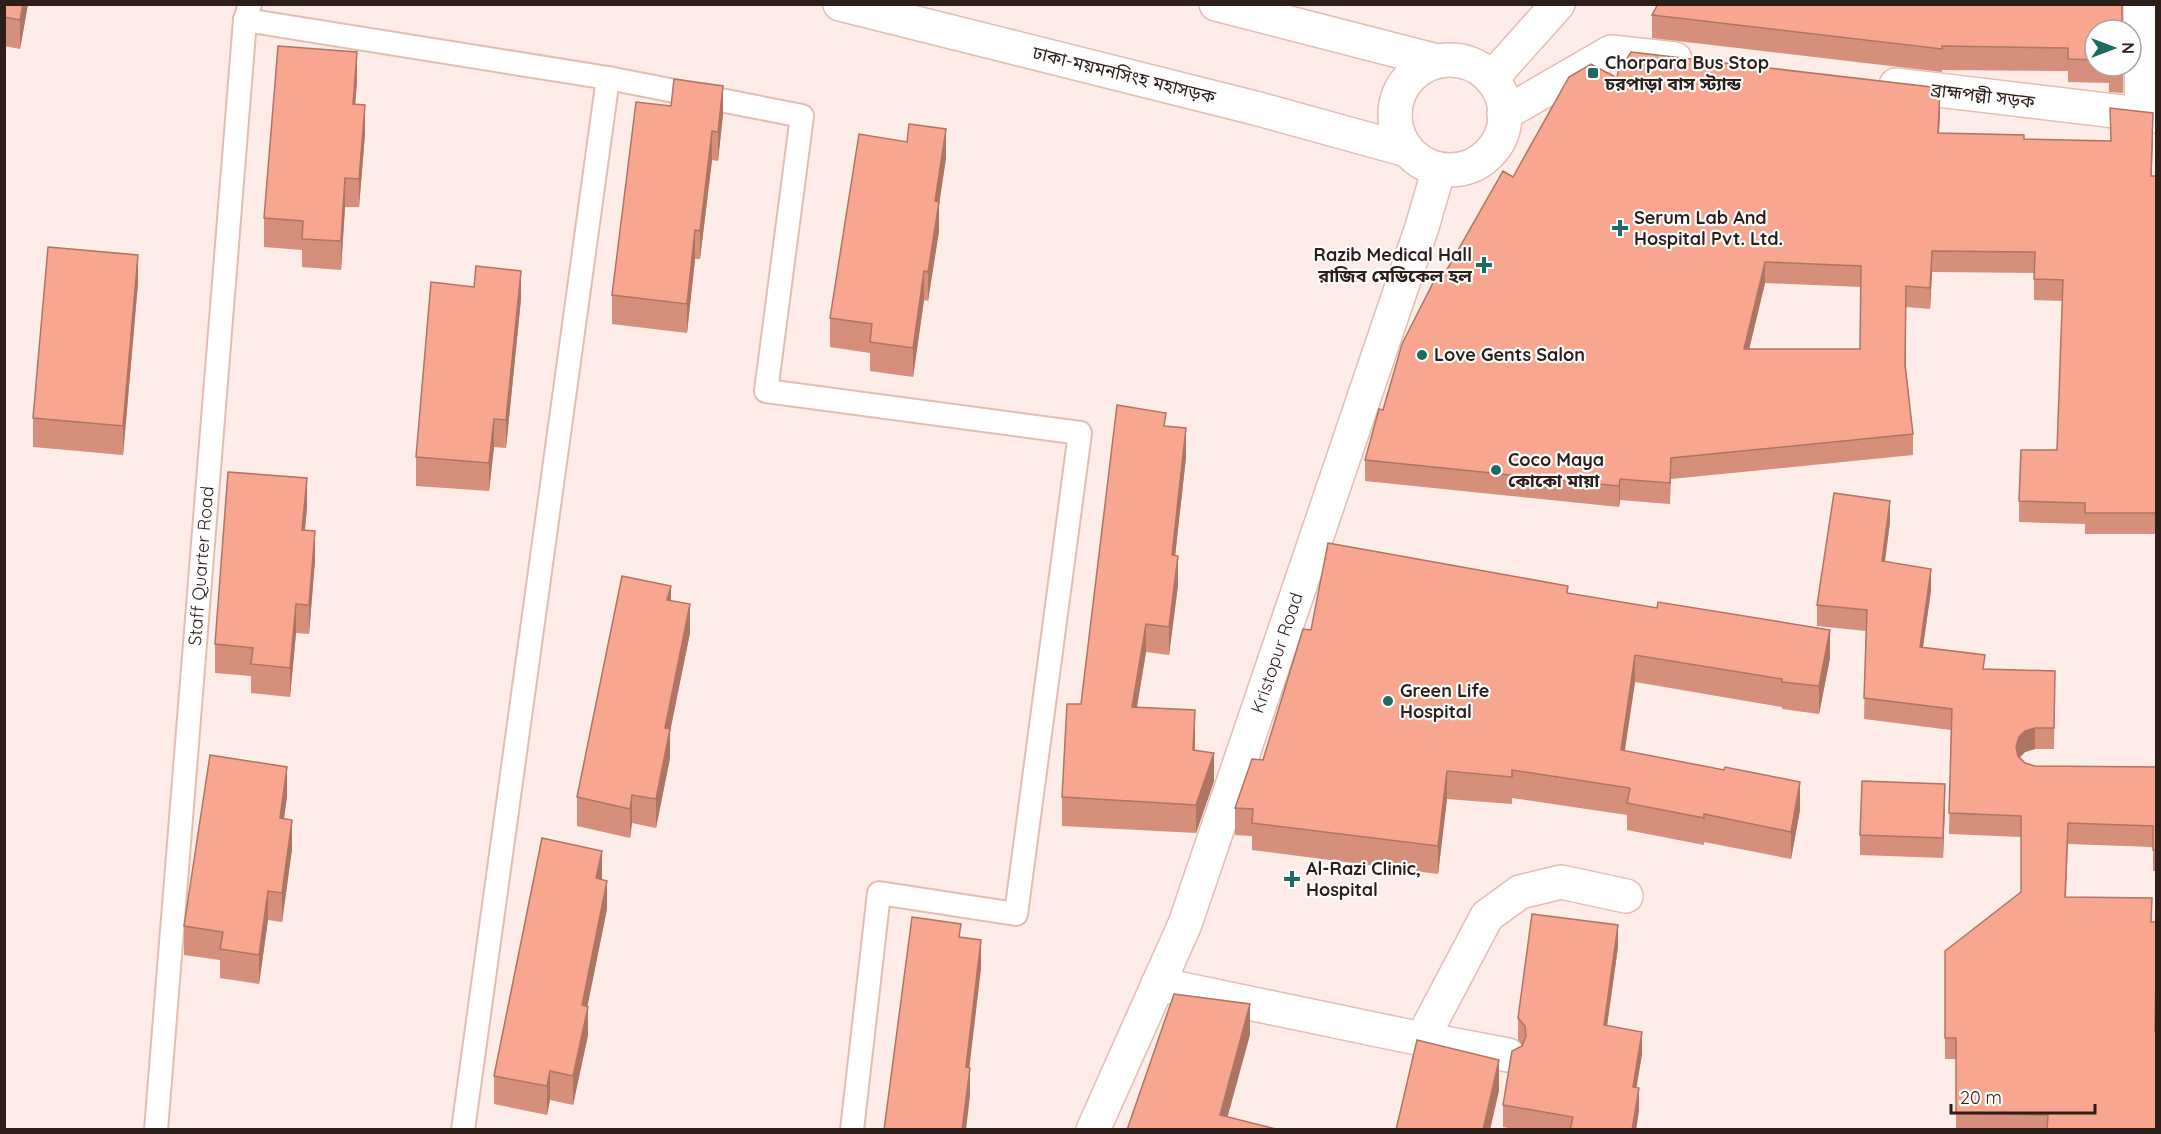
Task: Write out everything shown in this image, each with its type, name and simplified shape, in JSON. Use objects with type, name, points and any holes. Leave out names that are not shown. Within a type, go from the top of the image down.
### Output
[{"type":"main road","name":"ঢাকা-ময়মনসিংহ মহাসড়ক","points":[[840,4],[1255,108],[1407,150]]},
{"type":"main road","points":[[1216,4],[1437,61],[1466,62],[1480,68],[1491,79],[1503,101],[1502,130],[1496,145],[1485,156],[1471,165],[1455,170],[1439,169],[1422,162],[1407,150],[1398,134],[1395,116],[1398,98],[1406,81],[1420,68],[1437,61]]},
{"type":"main road","points":[[1491,79],[1558,4]]},
{"type":"main road","points":[[2140,4],[2149,115]]},
{"type":"main road","points":[[1504,114],[1611,52],[1706,63]]},
{"type":"main road","name":"ব্রাহ্মপল্লী সড়ক","points":[[1871,82],[2149,115]]},
{"type":"main road","name":"Kristopur Road","points":[[1093,1130],[1185,924],[1422,227],[1439,169]]},
{"type":"main road","points":[[1422,1039],[1487,916],[1520,892],[1561,882],[1626,896]]},
{"type":"main road","points":[[1158,984],[1508,1055]]},
{"type":"lane","points":[[247,12],[802,116],[766,391],[1080,433],[1016,914],[879,893],[852,1130]]},
{"type":"lane","name":"Staff Quarter Road","points":[[156,1130],[247,12]]},
{"type":"lane","points":[[463,1130],[608,78]]},
{"type":"building","points":[[4,4],[23,4],[20,20],[4,17]]},
{"type":"building","points":[[1658,4],[2122,4],[2122,18],[2083,18],[2083,60],[2068,59],[2068,48],[1942,46],[1942,49],[1652,15]]},
{"type":"building","points":[[278,46],[357,52],[353,104],[365,105],[359,179],[345,178],[341,241],[302,239],[303,221],[264,218]]},
{"type":"building","points":[[1631,52],[1940,88],[1938,133],[2024,135],[2024,139],[2111,141],[2110,108],[2153,113],[2151,176],[2157,176],[2157,513],[2085,513],[2085,503],[2019,501],[2021,450],[2057,450],[2063,280],[2034,279],[2035,252],[1932,251],[1930,288],[1906,286],[1905,365],[1913,434],[1671,458],[1670,483],[1620,479],[1619,486],[1365,460],[1379,409],[1383,410],[1402,344],[1436,277],[1441,280],[1503,171],[1513,177],[1569,77],[1591,64],[1617,78],[1620,59],[1626,60]],"holes":[[[1765,262],[1861,266],[1860,349],[1744,349]]]},
{"type":"building","points":[[674,79],[723,86],[718,132],[712,131],[700,231],[695,230],[687,304],[612,295],[636,102],[671,106]]},
{"type":"building","points":[[909,124],[946,129],[935,201],[939,202],[928,272],[924,271],[913,348],[870,342],[872,324],[830,318],[859,134],[907,142]]},
{"type":"building","points":[[48,247],[138,255],[123,426],[33,418]]},
{"type":"building","points":[[476,266],[521,271],[506,420],[494,419],[489,463],[416,457],[431,282],[474,287]]},
{"type":"building","points":[[1117,405],[1166,413],[1164,426],[1186,428],[1172,555],[1178,556],[1169,627],[1146,624],[1132,707],[1195,710],[1193,750],[1214,753],[1196,805],[1062,797],[1067,704],[1081,704]]},
{"type":"building","points":[[228,472],[307,478],[302,530],[315,531],[309,605],[296,604],[290,668],[251,664],[253,648],[215,644]]},
{"type":"building","points":[[1834,493],[1890,501],[1882,561],[1931,569],[1920,647],[1985,655],[1983,669],[2055,671],[2054,728],[2035,728],[2025,731],[2019,737],[2016,747],[2018,756],[2025,763],[2035,766],[2157,767],[2157,850],[2153,850],[2153,826],[2068,823],[2065,897],[2152,898],[2151,922],[2157,922],[2155,1031],[2157,1031],[2157,1130],[2047,1130],[2048,1115],[1956,1113],[1956,1038],[1945,1038],[1945,951],[2021,892],[2021,816],[1949,813],[1952,709],[1864,698],[1867,610],[1817,605]]},
{"type":"building","points":[[1328,543],[1568,586],[1567,593],[1657,608],[1658,602],[1830,630],[1819,686],[1782,682],[1782,679],[1635,655],[1621,750],[1800,782],[1791,832],[1704,814],[1704,818],[1627,803],[1630,788],[1512,770],[1512,777],[1447,771],[1438,846],[1252,823],[1253,809],[1235,808],[1252,759],[1263,760],[1303,629],[1311,630]]},
{"type":"building","points":[[622,576],[671,586],[667,600],[690,604],[665,728],[670,729],[656,799],[632,795],[630,809],[577,797]]},
{"type":"building","points":[[210,755],[287,767],[280,818],[292,820],[282,893],[268,891],[259,955],[220,949],[223,932],[184,926]]},
{"type":"building","points":[[1862,781],[1945,784],[1943,838],[1860,835]]},
{"type":"building","points":[[542,838],[602,851],[596,878],[607,881],[582,1005],[588,1007],[573,1076],[550,1071],[547,1086],[494,1076]]},
{"type":"building","points":[[1532,914],[1618,925],[1604,1025],[1642,1032],[1633,1087],[1639,1088],[1632,1130],[1570,1130],[1573,1117],[1503,1105],[1512,1051],[1522,1046],[1526,1036],[1525,1026],[1518,1018]]},
{"type":"building","points":[[912,917],[961,924],[959,937],[981,940],[966,1067],[970,1068],[962,1130],[884,1130]]},
{"type":"building","points":[[1174,994],[1250,1004],[1220,1115],[1280,1130],[1127,1130]]},
{"type":"building","points":[[1417,1040],[1499,1060],[1483,1130],[1396,1130]]},
{"type":"place","name":"Chorpara Bus Stop চরপাড়া বাস স্ট্যান্ড","points":[[1593,73]]},
{"type":"place","name":"Serum Lab And Hospital Pvt. Ltd.","points":[[1620,228]]},
{"type":"place","name":"Razib Medical Hall রাজিব মেডিকেল হল","points":[[1484,265]]},
{"type":"place","name":"Love Gents Salon","points":[[1422,355]]},
{"type":"place","name":"Coco Maya কোকো মায়া","points":[[1496,470]]},
{"type":"place","name":"Green Life Hospital","points":[[1388,701]]},
{"type":"place","name":"Al-Razi Clinic, Hospital","points":[[1292,879]]}]
